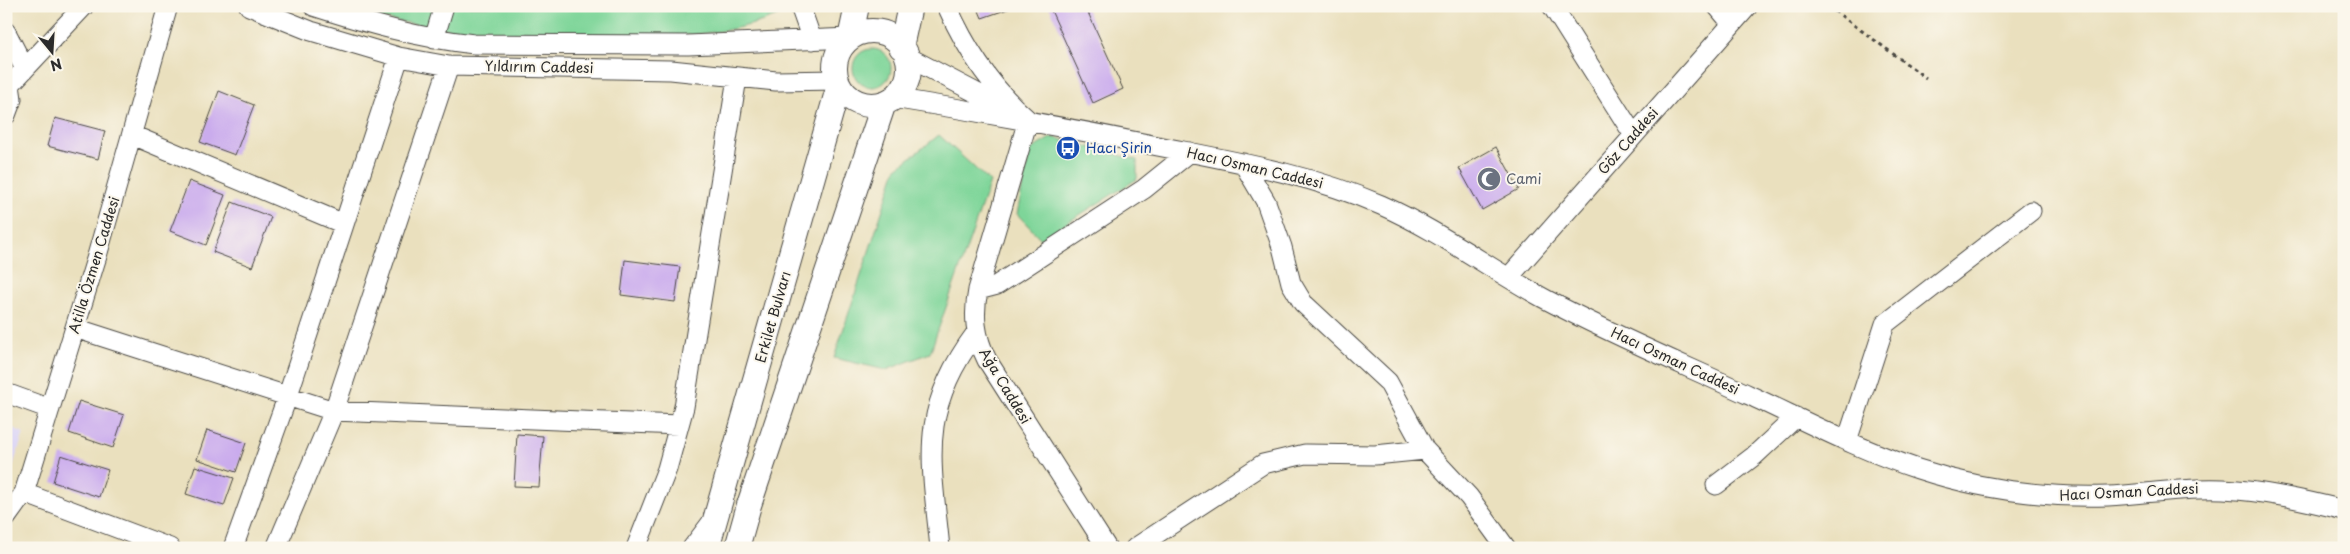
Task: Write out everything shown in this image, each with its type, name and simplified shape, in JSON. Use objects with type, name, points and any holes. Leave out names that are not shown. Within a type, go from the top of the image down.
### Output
[{"type":"main road","points":[[857,6],[850,38],[837,55],[835,65],[838,83],[849,97],[863,104],[889,100],[901,91],[906,82],[908,71],[904,52],[910,6]]},
{"type":"main road","points":[[850,38],[870,32],[880,32],[890,36],[904,52]]},
{"type":"main road","name":"Erkilet Bulvarı","points":[[708,548],[838,83]]},
{"type":"main road","points":[[737,548],[749,505],[889,100]]},
{"type":"street","points":[[6,115],[12,99],[8,87],[84,6]]},
{"type":"street","name":"Atilla Özmen Caddesi","points":[[6,518],[24,493],[75,328],[168,6]]},
{"type":"street","name":"Yıldırım Caddesi","points":[[249,6],[311,31],[399,57],[449,66],[671,70],[737,78],[838,83]]},
{"type":"street","name":"Yıldırım Caddesi","points":[[313,6],[337,10],[391,30],[434,39],[502,45],[688,45],[850,38]]},
{"type":"street","points":[[434,39],[444,6]]},
{"type":"street","points":[[800,6],[812,40]]},
{"type":"street","points":[[948,6],[961,34],[991,81],[1008,102],[1028,120]]},
{"type":"street","points":[[1552,6],[1633,134]]},
{"type":"street","points":[[1717,6],[1732,24]]},
{"type":"street","name":"Göz Caddesi","points":[[1509,277],[1633,134],[1748,6]]},
{"type":"street","points":[[6,32],[25,69]]},
{"type":"street","points":[[904,52],[1028,120]]},
{"type":"street","points":[[233,548],[288,395],[399,57]]},
{"type":"street","points":[[276,548],[334,411],[449,66]]},
{"type":"street","points":[[636,548],[667,469],[691,375],[737,78]]},
{"type":"street","points":[[889,100],[1028,120]]},
{"type":"street","name":"Hacı Osman Caddesi","points":[[1028,120],[1243,163],[1314,181],[1380,205],[1440,235],[1546,300],[1796,417],[1920,470],[1990,488],[2023,493],[2085,497],[2169,490],[2222,489],[2284,496],[2344,510]]},
{"type":"street","name":"Ağa Caddesi","points":[[1028,120],[978,290],[974,319],[976,333],[987,360],[1106,548]]},
{"type":"street","points":[[132,135],[344,224]]},
{"type":"street","points":[[978,290],[997,286],[1144,190],[1190,152]]},
{"type":"street","points":[[1243,163],[1266,202],[1275,223],[1287,271],[1297,294],[1311,312],[1388,382],[1425,450],[1469,497],[1506,548]]},
{"type":"street","points":[[1847,440],[1885,324],[2031,210]]},
{"type":"street","points":[[75,328],[334,411],[679,425]]},
{"type":"street","points":[[940,548],[931,476],[932,432],[936,411],[946,383],[963,351],[976,333]]},
{"type":"street","points":[[6,393],[50,409]]},
{"type":"street","points":[[1716,485],[1754,456],[1796,417]]},
{"type":"street","points":[[1135,548],[1263,464],[1305,454],[1375,455],[1425,450]]},
{"type":"street","points":[[24,493],[170,548]]},
{"type":"street","points":[[692,548],[718,511]]},
{"type":"path","points":[[1828,6],[1926,78]]},
{"type":"shaded area","points":[[6,425],[24,433],[6,486]]},
{"type":"green space","points":[[347,6],[799,6],[754,24],[706,33],[658,37],[610,37],[523,36],[478,33],[346,12]]},
{"type":"green space","points":[[872,49],[879,50],[885,55],[890,61],[890,75],[885,81],[879,86],[872,87],[865,86],[859,81],[854,75],[853,68],[854,61],[859,55],[865,50]]},
{"type":"green space","points":[[939,135],[990,182],[930,353],[886,370],[834,358],[896,169]]},
{"type":"green space","points":[[1052,137],[1137,160],[1137,179],[1041,239],[1017,214],[1030,150]]},
{"type":"building","points":[[977,6],[1010,6],[1011,8],[982,18]]},
{"type":"building","points":[[1049,6],[1085,6],[1123,89],[1093,103]]},
{"type":"building","points":[[219,91],[254,105],[235,155],[200,142]]},
{"type":"building","points":[[55,118],[105,131],[98,159],[47,146]]},
{"type":"building","name":"Cami","points":[[1496,147],[1519,189],[1482,210],[1459,168]]},
{"type":"building","points":[[189,181],[225,195],[206,245],[170,231]]},
{"type":"building","points":[[232,202],[271,217],[252,267],[213,252]]},
{"type":"building","points":[[625,260],[680,267],[675,302],[621,295]]},
{"type":"building","points":[[79,401],[124,415],[113,448],[69,433]]},
{"type":"building","points":[[207,430],[246,443],[236,472],[197,459]]},
{"type":"building","points":[[517,434],[543,436],[539,487],[514,486]]},
{"type":"building","points":[[61,455],[108,470],[99,497],[53,482]]},
{"type":"building","points":[[195,466],[234,478],[224,506],[186,494]]},
{"type":"place","name":"Hacı Şirin","points":[[1068,148]]},
{"type":"place","name":"Cami","points":[[1489,179]]}]
